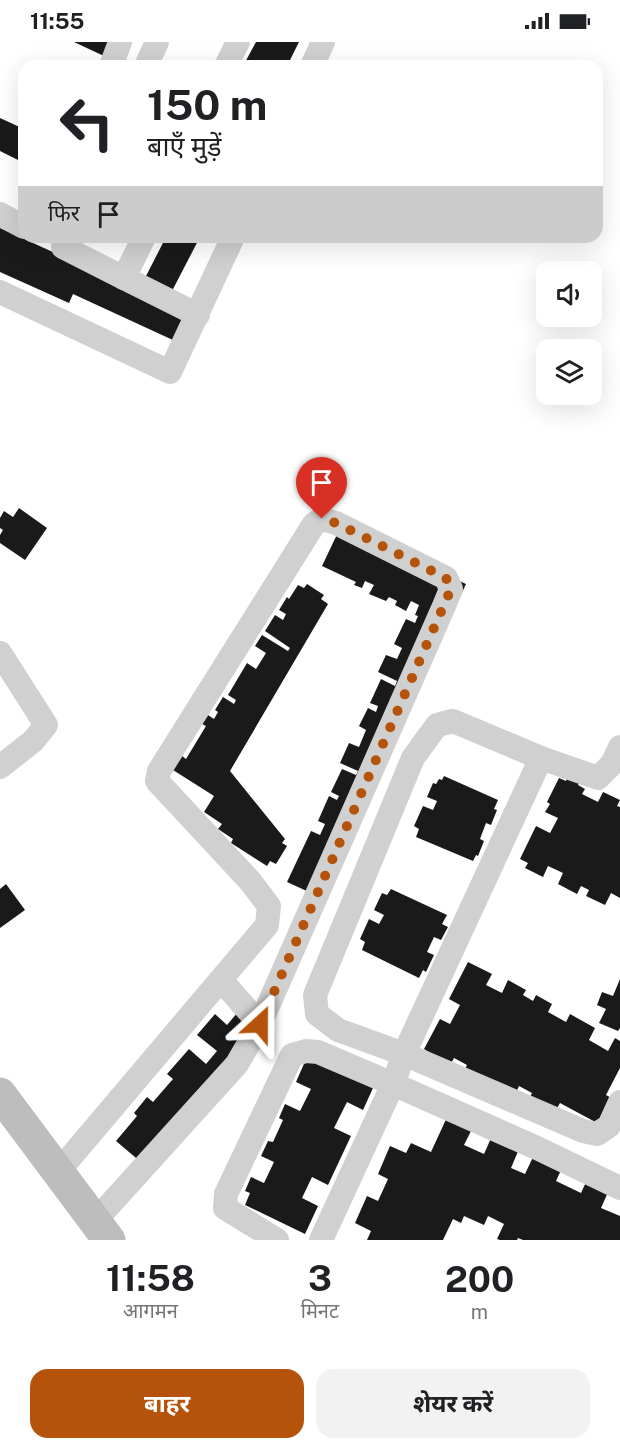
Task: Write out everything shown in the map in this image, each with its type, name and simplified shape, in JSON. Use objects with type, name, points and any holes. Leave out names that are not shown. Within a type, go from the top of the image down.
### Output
[{"type":"main road","points":[[0,1094],[102,1230]]},
{"type":"street","points":[[113,60],[120,42]]},
{"type":"street","points":[[149,60],[157,42]]},
{"type":"street","points":[[229,60],[238,42]]},
{"type":"street","points":[[315,60],[323,42]]},
{"type":"street","points":[[0,214],[18,223]]},
{"type":"street","points":[[63,243],[124,279],[198,315]]},
{"type":"street","points":[[124,279],[141,243]]},
{"type":"street","points":[[0,292],[170,372],[230,243]]},
{"type":"street","points":[[58,1172],[267,925],[269,906],[250,882],[157,781],[159,771],[314,524],[322,519],[336,523],[446,578],[451,589],[260,1024],[237,1064],[102,1230]]},
{"type":"street","points":[[0,653],[46,725],[33,741],[0,766]]},
{"type":"street","points":[[620,747],[612,764],[597,778],[541,758],[453,721],[437,724],[413,758],[315,995],[318,1014],[338,1030],[404,1054],[583,1131],[597,1134],[609,1126],[620,1101]]},
{"type":"street","points":[[321,1240],[541,758]]},
{"type":"street","points":[[221,980],[260,1024]]},
{"type":"street","points":[[277,1240],[225,1208],[226,1194],[292,1055],[306,1051],[318,1052],[393,1084],[620,1188]]},
{"type":"building","points":[[74,42],[113,42],[106,57]]},
{"type":"building","points":[[256,42],[299,42],[290,60],[246,60]]},
{"type":"building","points":[[0,118],[18,126],[18,160],[0,151]]},
{"type":"building","points":[[0,228],[18,236],[18,243],[33,243],[187,313],[175,341],[73,294],[69,303],[0,272]]},
{"type":"building","points":[[163,243],[197,243],[172,291],[145,278]]},
{"type":"building","points":[[19,508],[47,528],[25,560],[0,543],[3,530],[0,528],[0,518],[4,511],[13,517]]},
{"type":"building","points":[[341,526],[466,584],[322,898],[287,882],[311,831],[320,835],[325,824],[318,821],[329,796],[337,800],[339,796],[331,792],[342,769],[356,775],[358,771],[340,763],[349,743],[359,747],[366,730],[359,726],[368,708],[376,712],[378,706],[370,703],[381,679],[395,686],[397,681],[378,672],[386,655],[397,659],[402,648],[394,644],[406,619],[415,623],[419,605],[411,601],[406,611],[395,605],[397,601],[389,597],[386,601],[369,594],[374,585],[365,581],[362,588],[354,585],[356,582],[322,566]]},
{"type":"building","points":[[307,584],[324,595],[321,599],[328,604],[230,771],[285,839],[282,843],[287,846],[276,864],[270,861],[267,866],[231,843],[233,839],[218,829],[222,824],[204,812],[214,796],[173,770],[182,756],[186,759],[206,726],[202,724],[208,715],[214,719],[218,712],[215,710],[223,697],[234,704],[236,700],[228,695],[247,663],[256,669],[266,653],[255,646],[262,635],[288,651],[290,648],[265,631],[275,615],[283,620],[286,614],[279,610],[287,597],[289,599],[298,585],[304,588]]},
{"type":"building","points":[[568,775],[580,781],[578,785],[585,789],[582,794],[598,802],[603,792],[620,800],[617,806],[620,807],[620,898],[611,893],[605,905],[586,896],[589,890],[581,886],[577,894],[558,884],[563,873],[548,866],[543,877],[525,868],[528,863],[520,859],[536,826],[550,833],[558,818],[545,812],[550,804],[547,802],[559,778],[566,781]]},
{"type":"building","points":[[444,776],[498,800],[491,825],[486,823],[480,839],[484,841],[478,856],[476,855],[473,861],[416,837],[419,829],[414,826],[423,806],[433,810],[437,801],[427,797],[433,783],[436,784]]},
{"type":"building","points":[[6,884],[25,910],[0,928],[0,889]]},
{"type":"building","points":[[391,889],[447,915],[442,924],[448,927],[441,940],[434,937],[427,952],[434,955],[426,972],[423,970],[419,978],[362,950],[365,942],[360,939],[369,919],[379,924],[384,915],[374,910],[382,893],[387,895]]},
{"type":"building","points":[[468,962],[492,974],[486,985],[502,993],[508,980],[526,990],[523,995],[533,1001],[536,995],[552,1004],[548,1012],[566,1022],[570,1014],[595,1028],[589,1040],[608,1051],[615,1038],[620,1041],[620,1068],[606,1095],[613,1099],[599,1124],[560,1103],[556,1110],[527,1103],[532,1093],[519,1086],[513,1099],[462,1075],[467,1065],[454,1058],[447,1071],[424,1049],[440,1019],[450,1024],[460,1005],[449,999]]},
{"type":"building","points":[[620,979],[620,1028],[618,1031],[599,1023],[606,1009],[597,1005],[602,992],[613,996]]},
{"type":"building","points":[[243,1006],[269,1013],[142,1163],[116,1141],[137,1116],[134,1113],[147,1097],[153,1102],[173,1079],[167,1074],[189,1049],[206,1064],[217,1051],[197,1035],[215,1014],[227,1025]]},
{"type":"building","points":[[307,1057],[373,1088],[363,1110],[347,1102],[334,1128],[351,1136],[328,1185],[312,1177],[302,1198],[318,1206],[305,1234],[245,1205],[250,1193],[245,1191],[251,1177],[264,1183],[274,1162],[261,1156],[268,1141],[273,1142],[283,1120],[279,1118],[285,1104],[300,1111],[311,1089],[296,1082]]},
{"type":"building","points":[[448,1115],[473,1127],[464,1145],[484,1154],[492,1136],[519,1149],[511,1168],[525,1174],[534,1155],[562,1168],[556,1181],[581,1193],[587,1180],[609,1190],[601,1208],[620,1216],[620,1240],[523,1240],[518,1238],[517,1240],[500,1240],[497,1239],[504,1224],[488,1216],[484,1225],[464,1216],[461,1223],[453,1219],[443,1240],[367,1240],[371,1231],[355,1223],[367,1196],[378,1201],[388,1179],[378,1174],[390,1146],[406,1153],[411,1143],[431,1152]]},
{"type":"route","points":[[260,1024],[302,933],[451,589],[446,578],[336,523],[322,519]]}]
